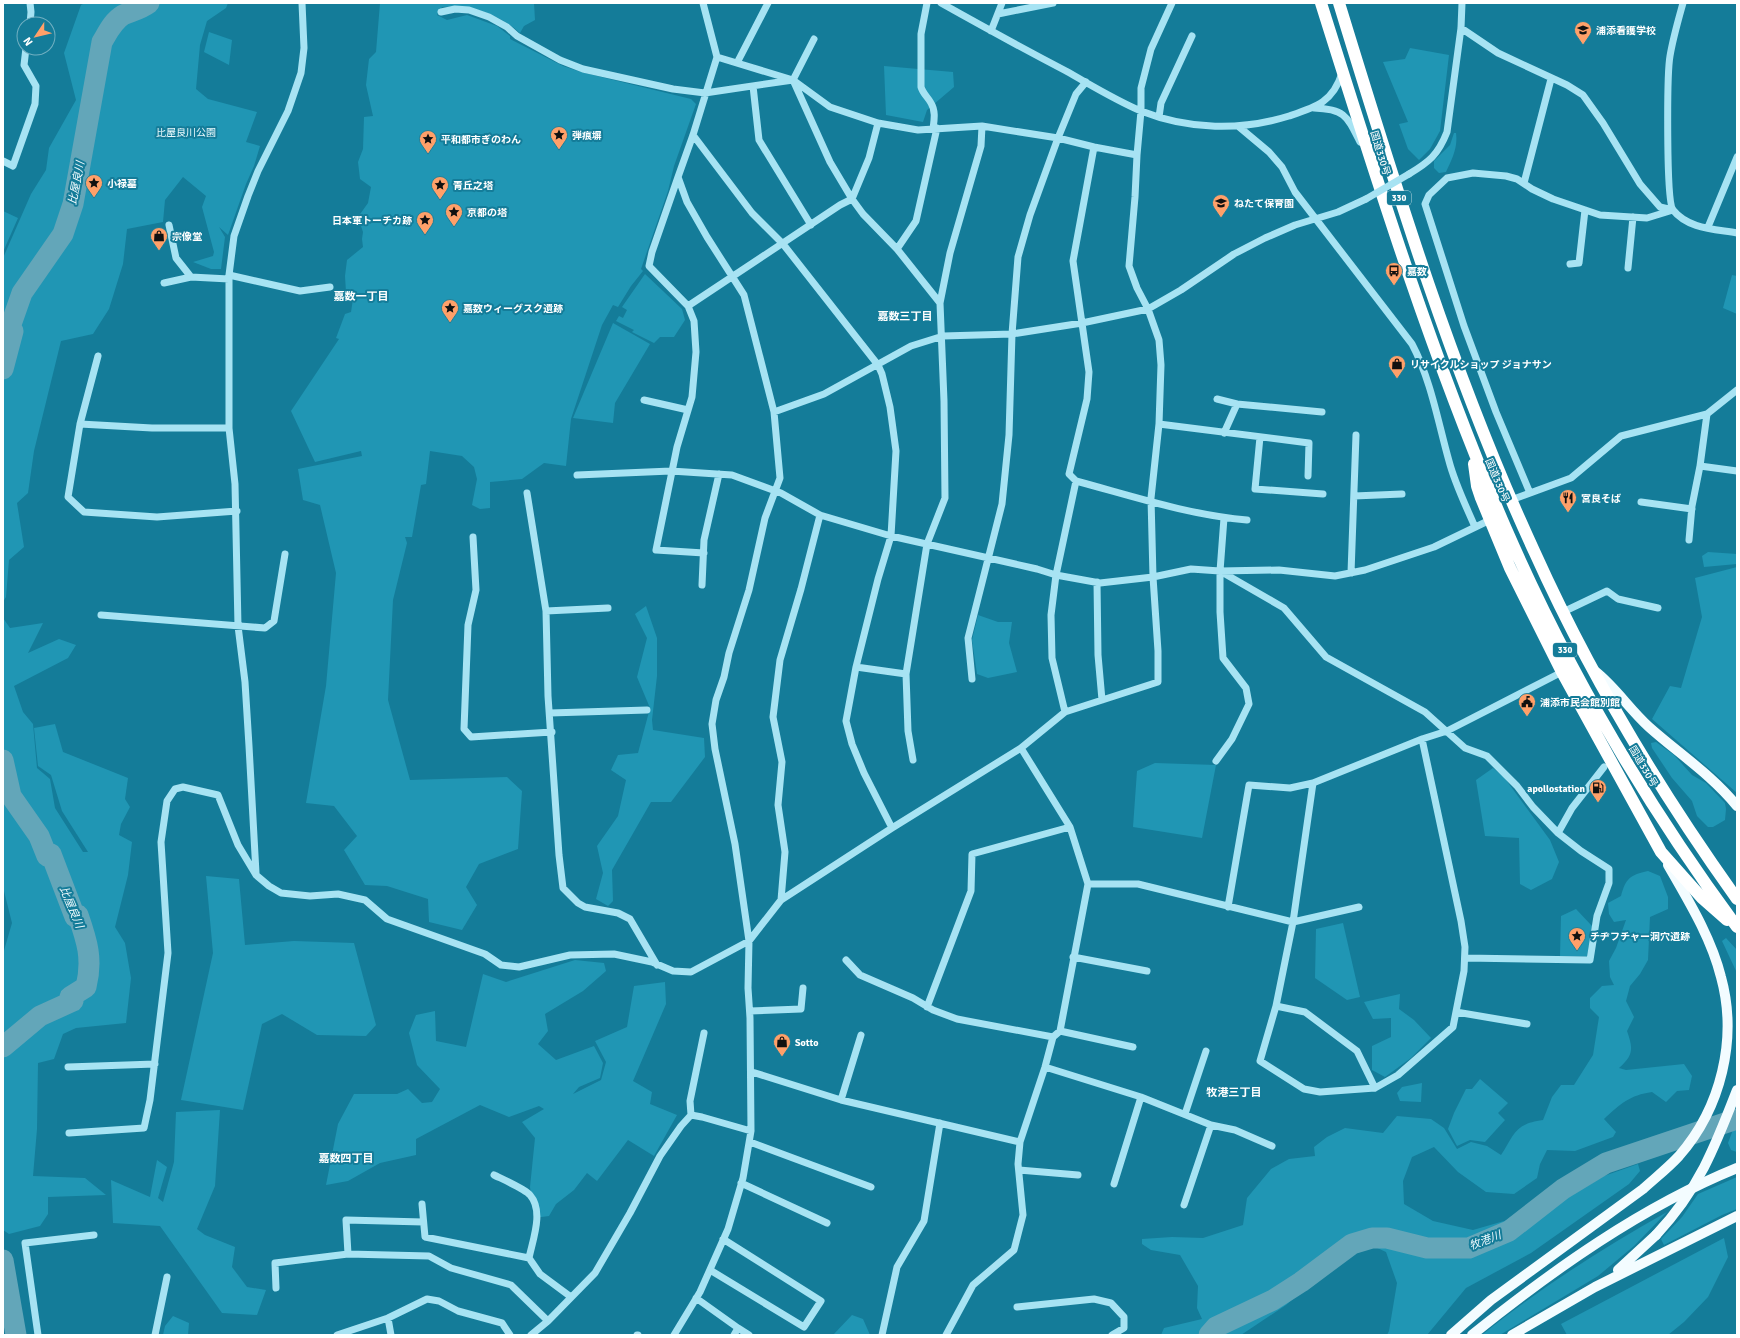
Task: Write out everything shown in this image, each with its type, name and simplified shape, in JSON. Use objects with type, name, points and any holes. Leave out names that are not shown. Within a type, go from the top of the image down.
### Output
[{"type":"highway","name":"国道330号","points":[[1321,3],[1374,172],[1420,310],[1473,449],[1508,532],[1541,604],[1618,745],[1678,841],[1737,927]]},
{"type":"highway","name":"国道330号","points":[[1339,3],[1413,240],[1467,391],[1534,553],[1563,612],[1630,736],[1691,833],[1737,899]]},
{"type":"highway","points":[[1473,449],[1477,486],[1510,568],[1562,672],[1661,852]]},
{"type":"highway","name":"330","points":[[1661,852],[1702,898],[1737,927]]},
{"type":"main road","points":[[1594,671],[1604,679],[1644,722],[1713,781],[1735,804]]},
{"type":"main road","points":[[1451,1335],[1491,1300],[1643,1189],[1678,1157],[1690,1142],[1712,1105],[1723,1071],[1727,1034],[1727,1014],[1721,977],[1716,961],[1692,908],[1661,852]]},
{"type":"main road","points":[[1595,1287],[1626,1264],[1656,1235],[1681,1207],[1701,1175],[1717,1143],[1737,1090]]},
{"type":"main road","points":[[1472,1335],[1500,1312],[1626,1225],[1679,1195],[1737,1168]]},
{"type":"main road","points":[[1512,1335],[1595,1287],[1737,1216]]},
{"type":"street","points":[[30,3],[31,16]]},
{"type":"street","points":[[256,876],[245,682],[238,626],[237,511],[229,428],[229,277],[234,236],[248,196],[288,111],[299,78],[304,48],[302,3]]},
{"type":"street","points":[[703,3],[717,57],[693,135],[652,252],[649,266],[688,306],[694,320],[696,352],[692,397],[671,471],[656,550],[704,553]]},
{"type":"street","points":[[738,63],[768,3]]},
{"type":"street","points":[[897,249],[916,221],[935,129],[934,110],[931,102],[923,94],[921,87],[921,34],[927,3]]},
{"type":"street","points":[[941,3],[1086,82],[1142,111],[1159,117],[1190,124],[1238,126],[1262,123],[1314,108],[1337,110],[1344,116],[1359,140],[1374,172]]},
{"type":"street","points":[[991,31],[1002,3]]},
{"type":"street","points":[[998,14],[1053,3]]},
{"type":"street","points":[[69,1133],[144,1128],[155,1064],[168,953],[161,842],[167,801],[176,790],[183,787],[218,795],[238,845],[256,876],[281,893],[310,896],[338,894],[365,900],[387,920],[485,954],[501,965],[519,968],[570,955],[614,954],[652,962],[673,971],[691,972],[749,941],[781,900],[892,828],[1022,748],[1065,712],[1158,682],[1158,651],[1153,577],[1152,502],[1159,424],[1161,365],[1159,340],[1148,309],[1137,288],[1129,266],[1137,155],[1142,111],[1141,88],[1151,49],[1172,3]]},
{"type":"street","points":[[774,412],[824,394],[911,346],[942,336],[1012,334],[1082,323],[1148,309],[1181,290],[1234,254],[1286,229],[1338,212],[1366,199],[1409,174],[1435,155],[1442,145],[1447,132],[1461,28],[1462,3]]},
{"type":"street","points":[[1682,3],[1668,70],[1670,204],[1673,210],[1687,222],[1708,228],[1737,233]]},
{"type":"street","points":[[441,12],[469,10],[489,17],[507,27],[517,36],[529,43],[560,60],[583,69],[674,89],[705,93],[793,80]]},
{"type":"street","points":[[1461,28],[1498,53],[1584,95],[1640,184],[1660,207],[1673,210]]},
{"type":"street","points":[[1159,117],[1162,103],[1192,36]]},
{"type":"street","points":[[793,80],[814,38]]},
{"type":"street","points":[[3,161],[13,166],[35,104],[36,86],[24,65],[25,56]]},
{"type":"street","points":[[717,57],[793,80],[830,107],[878,123],[918,130],[982,126],[1058,138],[1094,147],[1137,155]]},
{"type":"street","points":[[1314,108],[1333,93],[1338,86],[1342,71]]},
{"type":"street","points":[[1524,182],[1551,79]]},
{"type":"street","points":[[793,80],[830,162],[852,199],[863,214],[897,249],[940,303]]},
{"type":"street","points":[[972,679],[968,638],[1002,504],[1009,435],[1012,334],[1018,257],[1030,215],[1058,138],[1076,94],[1086,82]]},
{"type":"street","points":[[753,86],[759,140],[811,225]]},
{"type":"street","points":[[688,306],[840,205],[852,199],[869,158],[878,123]]},
{"type":"street","points":[[913,760],[908,731],[906,674],[927,544],[945,498],[940,303],[950,253],[981,146],[982,126]]},
{"type":"street","points":[[1238,126],[1269,152],[1282,167],[1295,192],[1405,334],[1419,359],[1431,393],[1449,463],[1475,527]]},
{"type":"street","points":[[693,135],[752,212],[783,244],[878,365],[890,407],[896,451],[891,536],[878,579],[856,667],[846,721],[852,744],[864,773],[892,828]]},
{"type":"street","points":[[1094,147],[1073,261],[1089,372],[1087,399],[1069,474],[1076,481],[1152,502],[1224,518],[1246,520]]},
{"type":"street","points":[[1708,228],[1737,157]]},
{"type":"street","points":[[1530,493],[1496,412],[1464,326],[1425,204],[1429,195],[1447,178],[1473,173],[1506,176],[1524,182],[1532,189],[1553,199],[1600,215],[1647,218],[1673,210]]},
{"type":"street","points":[[674,1335],[696,1298],[723,1239],[737,1201],[750,1142],[752,1072],[748,988],[749,941],[735,844],[715,749],[712,724],[716,700],[749,590],[766,518],[780,478],[775,442],[774,412],[744,295],[687,202],[678,177]]},
{"type":"street","points":[[1570,264],[1579,263],[1585,210]]},
{"type":"street","points":[[1628,268],[1633,217]]},
{"type":"street","points":[[169,225],[176,258],[191,277]]},
{"type":"street","points":[[164,283],[191,277],[229,277],[300,291],[330,287]]},
{"type":"street","points":[[98,356],[80,424],[68,497],[84,512],[157,517],[237,511]]},
{"type":"street","points":[[1511,500],[1571,478],[1621,436],[1707,414],[1737,390]]},
{"type":"street","points":[[1217,399],[1237,404],[1322,412]]},
{"type":"street","points":[[644,400],[688,410]]},
{"type":"street","points":[[1224,433],[1237,404]]},
{"type":"street","points":[[1689,540],[1692,509],[1707,414]]},
{"type":"street","points":[[80,424],[152,428],[229,428]]},
{"type":"street","points":[[1159,424],[1309,443],[1308,476]]},
{"type":"street","points":[[1351,573],[1356,435]]},
{"type":"street","points":[[1260,437],[1255,490],[1323,494]]},
{"type":"street","points":[[1700,466],[1737,471]]},
{"type":"street","points":[[576,475],[671,471],[732,475],[775,491],[820,515],[891,536],[987,559],[1037,569],[1056,575],[1097,582],[1153,577],[1191,569],[1220,571],[1279,570],[1336,576],[1365,570],[1434,547],[1490,520]]},
{"type":"street","points":[[702,585],[704,540],[719,474]]},
{"type":"street","points":[[1065,712],[1052,658],[1051,615],[1056,575],[1076,481]]},
{"type":"street","points":[[527,493],[546,611],[550,712],[559,855],[563,888],[578,904],[585,907],[618,913],[630,919],[657,965]]},
{"type":"street","points":[[1354,496],[1402,494]]},
{"type":"street","points":[[1641,502],[1692,509]]},
{"type":"street","points":[[781,900],[785,852],[778,805],[782,762],[773,717],[780,660],[801,590],[820,515]]},
{"type":"street","points":[[1216,760],[1232,739],[1249,704],[1246,688],[1223,658],[1220,612],[1220,571],[1224,518]]},
{"type":"street","points":[[473,537],[476,590],[468,625],[464,729],[471,737],[552,732]]},
{"type":"street","points":[[101,615],[265,628],[274,621],[285,554]]},
{"type":"street","points":[[1220,571],[1284,608],[1326,657],[1425,712],[1465,748],[1487,756],[1517,786],[1533,807],[1558,833],[1581,851],[1609,869],[1609,883],[1597,916],[1590,960],[1465,958]]},
{"type":"street","points":[[1097,582],[1098,655],[1102,700]]},
{"type":"street","points":[[1563,612],[1607,591],[1618,599],[1658,608]]},
{"type":"street","points":[[546,611],[608,608]]},
{"type":"street","points":[[856,667],[906,674]]},
{"type":"street","points":[[1228,907],[1249,786],[1290,788],[1313,783],[1422,739],[1447,731],[1562,672]]},
{"type":"street","points":[[550,712],[647,710]]},
{"type":"street","points":[[1313,783],[1293,922],[1276,1006],[1260,1061],[1304,1089],[1320,1092],[1375,1088],[1398,1075],[1453,1027],[1464,971],[1465,947],[1461,921],[1422,739]]},
{"type":"street","points":[[946,1335],[973,1285],[1014,1250],[1022,1215],[1019,1170],[1020,1142],[1045,1067],[1053,1037],[1060,1031],[1088,884],[1070,827],[1022,748]]},
{"type":"street","points":[[1558,833],[1572,808],[1604,767]]},
{"type":"street","points":[[927,1007],[971,891],[972,854],[1070,827]]},
{"type":"street","points":[[1088,884],[1138,884],[1293,922],[1359,907]]},
{"type":"street","points":[[1073,957],[1146,971]]},
{"type":"street","points":[[846,960],[860,975],[913,998],[927,1007],[957,1018],[1053,1037]]},
{"type":"street","points":[[750,1012],[801,1009],[803,988]]},
{"type":"street","points":[[1276,1006],[1305,1012],[1357,1051],[1375,1088]]},
{"type":"street","points":[[1456,1012],[1527,1024]]},
{"type":"street","points":[[1060,1031],[1133,1047]]},
{"type":"street","points":[[531,1335],[548,1321],[595,1273],[630,1213],[660,1156],[681,1126],[691,1115],[690,1101],[704,1033]]},
{"type":"street","points":[[841,1100],[861,1035]]},
{"type":"street","points":[[1185,1114],[1206,1052]]},
{"type":"street","points":[[68,1067],[155,1064]]},
{"type":"street","points":[[1045,1067],[1141,1097],[1211,1125],[1235,1130],[1272,1146]]},
{"type":"street","points":[[752,1072],[841,1100],[1020,1142]]},
{"type":"street","points":[[1114,1184],[1141,1097]]},
{"type":"street","points":[[691,1115],[751,1131]]},
{"type":"street","points":[[882,1335],[897,1267],[924,1221],[940,1123]]},
{"type":"street","points":[[1184,1205],[1211,1125]]},
{"type":"street","points":[[750,1142],[871,1187]]},
{"type":"street","points":[[1019,1170],[1078,1175]]},
{"type":"street","points":[[494,1175],[530,1194],[536,1206],[537,1220],[529,1258]]},
{"type":"street","points":[[741,1182],[827,1223]]},
{"type":"street","points":[[422,1204],[425,1237],[529,1258],[540,1274],[571,1297]]},
{"type":"street","points":[[348,1254],[346,1220],[423,1222]]},
{"type":"street","points":[[38,1335],[25,1243],[94,1235]]},
{"type":"street","points":[[710,1270],[804,1327],[821,1301],[723,1239]]},
{"type":"street","points":[[276,1288],[275,1263],[348,1254],[429,1256],[451,1268],[511,1285],[548,1321]]},
{"type":"street","points":[[155,1335],[167,1277]]},
{"type":"street","points":[[696,1298],[748,1335]]},
{"type":"street","points":[[337,1335],[388,1318],[427,1299],[439,1301],[458,1311],[502,1324],[510,1335]]},
{"type":"street","points":[[1017,1307],[1094,1299],[1111,1303],[1124,1317],[1124,1328],[1112,1335]]},
{"type":"street","points":[[388,1318],[391,1335]]},
{"type":"street","points":[[734,1335],[738,1328]]},
{"type":"green space","name":"比屋良川公園","points":[[85,3],[228,3],[226,8],[207,21],[200,45],[196,89],[208,99],[257,112],[246,142],[260,146],[228,235],[219,227],[225,237],[221,269],[211,269],[193,262],[213,256],[214,252],[202,207],[206,196],[183,177],[165,200],[163,222],[127,229],[123,264],[109,309],[93,334],[61,341],[34,451],[28,493],[17,503],[24,547],[9,560],[6,597],[3,602],[3,258],[31,194],[46,170],[49,148],[76,100],[64,53],[81,5]]},
{"type":"green space","points":[[380,3],[534,3],[535,20],[524,26],[520,33],[493,15],[473,9],[463,7],[442,7],[437,15],[447,20],[467,15],[497,26],[510,36],[510,39],[563,66],[581,72],[691,99],[696,104],[674,166],[668,191],[641,269],[643,271],[631,286],[618,307],[613,305],[602,325],[571,419],[566,466],[544,463],[522,479],[490,482],[490,508],[480,509],[472,505],[477,479],[474,467],[462,456],[430,451],[426,484],[421,485],[412,537],[405,537],[407,543],[393,600],[388,700],[410,780],[507,777],[522,791],[518,849],[479,864],[466,887],[477,905],[462,930],[429,922],[428,899],[387,886],[365,885],[344,850],[357,836],[334,806],[306,803],[326,686],[336,573],[320,505],[303,500],[298,469],[362,456],[361,451],[315,462],[291,411],[339,339],[336,338],[345,314],[351,312],[354,292],[346,292],[345,276],[347,260],[363,247],[363,232],[358,217],[368,203],[371,187],[360,179],[358,162],[363,149],[364,117],[373,116],[366,85],[369,59],[376,52]]},
{"type":"green space","points":[[209,32],[232,40],[229,65],[204,52]]},
{"type":"green space","points":[[1410,48],[1449,55],[1440,131],[1430,149],[1419,160],[1408,149],[1399,124],[1408,122],[1383,62],[1405,59]]},
{"type":"green space","points":[[884,66],[953,72],[954,87],[927,110],[923,122],[886,115]]},
{"type":"green space","points":[[1454,133],[1456,133],[1456,144],[1452,158],[1446,172],[1439,173],[1434,168],[1434,161],[1450,145]]},
{"type":"green space","points":[[3,211],[18,218],[3,252]]},
{"type":"green space","points":[[645,274],[682,309],[685,320],[674,337],[660,337],[654,343],[632,332],[634,330],[616,321],[619,316],[623,318],[627,310],[622,307]]},
{"type":"green space","points":[[1732,275],[1737,276],[1737,314],[1723,308]]},
{"type":"green space","points":[[613,323],[650,344],[615,403],[613,423],[573,418]]},
{"type":"green space","points":[[1708,552],[1737,554],[1737,564],[1704,567],[1702,556]]},
{"type":"green space","points":[[1737,567],[1737,793],[1652,719],[1670,686],[1681,688],[1702,617],[1695,578]]},
{"type":"green space","points":[[646,606],[657,638],[657,676],[652,720],[653,730],[704,738],[705,757],[671,802],[651,802],[612,870],[613,901],[608,906],[596,899],[603,873],[597,846],[618,816],[626,780],[611,770],[618,755],[638,753],[650,708],[637,677],[647,638],[635,614]]},
{"type":"green space","points":[[978,615],[998,622],[1012,622],[1009,643],[1017,672],[988,678],[977,674],[972,640]]},
{"type":"green space","points":[[3,618],[10,628],[43,623],[28,653],[59,639],[76,645],[68,658],[14,686],[23,712],[33,724],[37,768],[50,779],[55,808],[83,852],[88,852],[62,811],[51,775],[38,766],[34,728],[55,724],[63,752],[128,778],[125,799],[130,807],[121,824],[119,835],[132,842],[128,875],[115,927],[125,943],[131,978],[126,1023],[76,1028],[63,1034],[54,1059],[38,1063],[37,1129],[33,1176],[85,1178],[106,1195],[48,1197],[48,1214],[40,1226],[9,1234],[3,1230],[3,954],[12,923],[3,887]]},
{"type":"green space","points":[[1656,742],[1674,755],[1692,775],[1706,783],[1725,803],[1725,820],[1713,827],[1708,827],[1697,816],[1692,801],[1672,778],[1652,748],[1651,743]]},
{"type":"green space","points":[[1155,763],[1216,765],[1202,838],[1133,827],[1137,771]]},
{"type":"green space","points":[[1493,768],[1504,777],[1550,840],[1559,862],[1552,879],[1531,890],[1520,884],[1519,838],[1485,836],[1476,780]]},
{"type":"green space","points":[[1648,871],[1660,876],[1668,897],[1668,909],[1650,917],[1648,960],[1640,974],[1630,986],[1626,1001],[1634,1017],[1627,1031],[1631,1051],[1630,1055],[1619,1068],[1626,1070],[1684,1064],[1692,1076],[1689,1090],[1677,1091],[1666,1102],[1652,1092],[1637,1095],[1631,1098],[1604,1119],[1616,1132],[1613,1137],[1575,1151],[1547,1150],[1540,1164],[1537,1178],[1514,1194],[1486,1192],[1458,1172],[1434,1147],[1412,1157],[1403,1181],[1404,1204],[1433,1221],[1473,1230],[1511,1219],[1561,1201],[1604,1176],[1638,1164],[1640,1171],[1629,1184],[1531,1253],[1466,1288],[1427,1335],[1387,1335],[1389,1331],[1397,1283],[1386,1252],[1373,1246],[1340,1243],[1324,1272],[1286,1305],[1241,1335],[1161,1335],[1164,1328],[1202,1319],[1197,1308],[1198,1286],[1180,1255],[1151,1250],[1142,1244],[1142,1239],[1172,1237],[1203,1238],[1243,1225],[1247,1198],[1271,1169],[1289,1159],[1315,1156],[1314,1147],[1327,1137],[1345,1128],[1383,1133],[1397,1116],[1431,1119],[1444,1128],[1457,1149],[1471,1142],[1487,1146],[1501,1155],[1516,1131],[1526,1124],[1543,1120],[1552,1097],[1561,1085],[1574,1085],[1593,1055],[1599,1017],[1590,1008],[1590,998],[1602,986],[1614,985],[1610,977],[1609,961],[1616,948],[1626,920],[1614,922],[1609,914],[1608,903],[1621,896],[1627,881],[1630,878]]},
{"type":"green space","points":[[206,876],[239,879],[245,945],[294,941],[354,943],[376,1025],[366,1036],[317,1035],[282,1014],[262,1024],[243,1110],[181,1100],[213,953]]},
{"type":"green space","points":[[1576,909],[1592,926],[1587,956],[1560,956],[1561,916]]},
{"type":"green space","points":[[1343,923],[1360,997],[1347,1000],[1315,978],[1316,929]]},
{"type":"green space","points":[[1726,938],[1737,950],[1737,973],[1722,941]]},
{"type":"green space","points":[[575,960],[604,963],[606,971],[583,991],[545,1014],[548,1031],[538,1044],[556,1060],[594,1046],[603,1063],[600,1078],[579,1087],[573,1094],[601,1080],[606,1062],[595,1041],[627,1027],[634,986],[665,982],[666,1004],[633,1081],[652,1092],[650,1104],[677,1115],[654,1156],[628,1140],[597,1181],[587,1173],[574,1190],[556,1204],[549,1216],[534,1218],[530,1187],[535,1138],[522,1122],[544,1109],[539,1106],[509,1117],[480,1105],[416,1139],[416,1155],[380,1163],[348,1181],[326,1185],[338,1124],[354,1094],[397,1094],[408,1089],[422,1103],[432,1102],[440,1089],[417,1065],[409,1033],[416,1015],[435,1011],[436,1041],[466,1047],[483,974],[506,982]]},
{"type":"green space","points":[[1400,994],[1399,1009],[1414,1020],[1431,1038],[1411,1058],[1385,1077],[1372,1070],[1372,1046],[1391,1037],[1391,1018],[1373,1019],[1364,1002]]},
{"type":"green space","points":[[1480,1079],[1508,1103],[1498,1113],[1505,1120],[1485,1142],[1470,1140],[1457,1146],[1448,1129],[1466,1089],[1472,1089]]},
{"type":"green space","points":[[1422,1083],[1421,1102],[1400,1101],[1397,1093],[1402,1087]]},
{"type":"green space","points":[[220,1110],[215,1186],[197,1229],[205,1235],[235,1247],[232,1267],[247,1287],[266,1290],[257,1315],[222,1313],[160,1226],[113,1223],[111,1180],[150,1197],[157,1160],[167,1167],[158,1198],[163,1202],[174,1162],[176,1112]]},
{"type":"green space","points":[[1737,1119],[1737,1152],[1731,1150],[1728,1143]]},
{"type":"green space","points":[[1737,1177],[1737,1209],[1722,1215],[1664,1245],[1661,1239],[1682,1217],[1698,1194]]},
{"type":"green space","points":[[1667,1212],[1634,1246],[1598,1276],[1500,1335],[1482,1335],[1526,1301],[1572,1269]]},
{"type":"green space","points":[[1724,1238],[1728,1257],[1708,1297],[1684,1322],[1668,1335],[1567,1335],[1561,1324]]},
{"type":"green space","points":[[852,1315],[863,1319],[870,1335],[833,1335]]},
{"type":"green space","points":[[173,1316],[189,1323],[188,1335],[163,1335],[165,1326]]},
{"type":"waterway","name":"比屋良川","points":[[3,369],[13,331],[9,330],[22,293],[63,234],[73,204],[102,42],[119,17],[149,3]]},
{"type":"waterway","name":"比屋良川","points":[[3,760],[11,796],[39,836],[47,856],[51,854],[75,917],[78,915],[84,933],[89,959],[86,987],[70,997],[73,1001],[40,1016],[3,1047]]},
{"type":"waterway","name":"牧港川","points":[[1209,1335],[1216,1327],[1273,1300],[1301,1282],[1352,1244],[1372,1238],[1387,1238],[1427,1248],[1469,1248],[1509,1231],[1563,1189],[1606,1163],[1737,1119]]},
{"type":"waterway","name":"比屋良川","points":[[3,1260],[16,1335]]},
{"type":"place","name":"浦添看護学校","points":[[1583,45]]},
{"type":"place","name":"弾痕塀","points":[[559,150]]},
{"type":"place","name":"平和都市ぎのわん","points":[[428,154]]},
{"type":"place","name":"小禄墓","points":[[94,198]]},
{"type":"place","name":"青丘之塔","points":[[440,200]]},
{"type":"place","name":"ねたて保育園","points":[[1221,218]]},
{"type":"place","name":"京都の塔","points":[[454,227]]},
{"type":"place","name":"日本軍トーチカ跡","points":[[425,235]]},
{"type":"place","name":"宗像堂","points":[[159,251]]},
{"type":"place","name":"嘉数","points":[[1394,286]]},
{"type":"place","name":"嘉数ウィーグスク遺跡","points":[[450,323]]},
{"type":"place","name":"リサイクルショップ ジョナサン","points":[[1397,379]]},
{"type":"place","name":"宮良そば","points":[[1568,513]]},
{"type":"place","name":"浦添市民会館別館","points":[[1527,717]]},
{"type":"place","name":"apollostation","points":[[1598,803]]},
{"type":"place","name":"チヂフチャー洞穴遺跡","points":[[1577,951]]},
{"type":"place","name":"Sotto","points":[[782,1057]]},
{"type":"district","name":"嘉数一丁目","points":[[361,296]]},
{"type":"district","name":"嘉数三丁目","points":[[905,316]]},
{"type":"district","name":"牧港三丁目","points":[[1234,1092]]},
{"type":"district","name":"嘉数四丁目","points":[[346,1158]]}]
